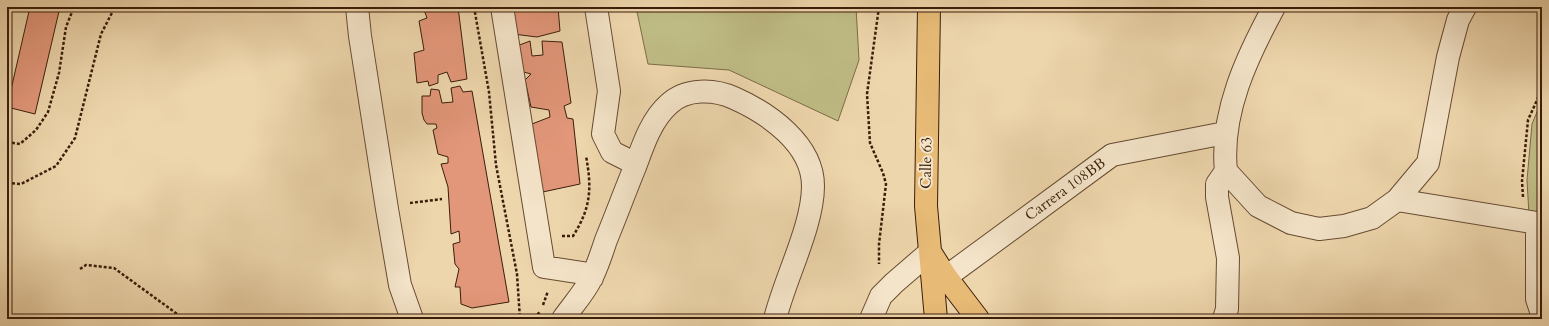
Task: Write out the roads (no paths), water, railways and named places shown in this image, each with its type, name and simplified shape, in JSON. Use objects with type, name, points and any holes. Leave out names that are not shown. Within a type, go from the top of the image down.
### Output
[{"type":"main road","name":"Calle 63","points":[[929,7],[926,206],[936,319]]},
{"type":"main road","points":[[930,252],[946,277],[978,319]]},
{"type":"street","points":[[357,7],[360,36],[400,285],[412,319]]},
{"type":"street","points":[[502,7],[544,267],[583,273],[592,278]]},
{"type":"street","points":[[596,7],[609,91],[603,134],[612,152],[636,164]]},
{"type":"street","points":[[1224,319],[1227,309],[1228,258],[1220,217],[1217,184],[1226,171],[1225,133],[1242,73],[1259,35],[1274,7]]},
{"type":"street","points":[[1226,171],[1258,206],[1291,223],[1319,229],[1344,226],[1372,218],[1397,200],[1428,163],[1448,57],[1458,20],[1465,7]]},
{"type":"street","points":[[563,319],[592,278],[636,164],[651,128],[660,114],[670,102],[692,92],[714,91],[734,98],[761,113],[785,131],[800,149],[810,169],[813,185],[810,209],[781,294],[775,319]]},
{"type":"street","name":"Carrera 108BB","points":[[946,277],[1112,155],[1225,133]]},
{"type":"street","points":[[1397,200],[1536,223],[1540,307],[1526,319]]},
{"type":"street","points":[[871,319],[881,296],[930,252]]}]
